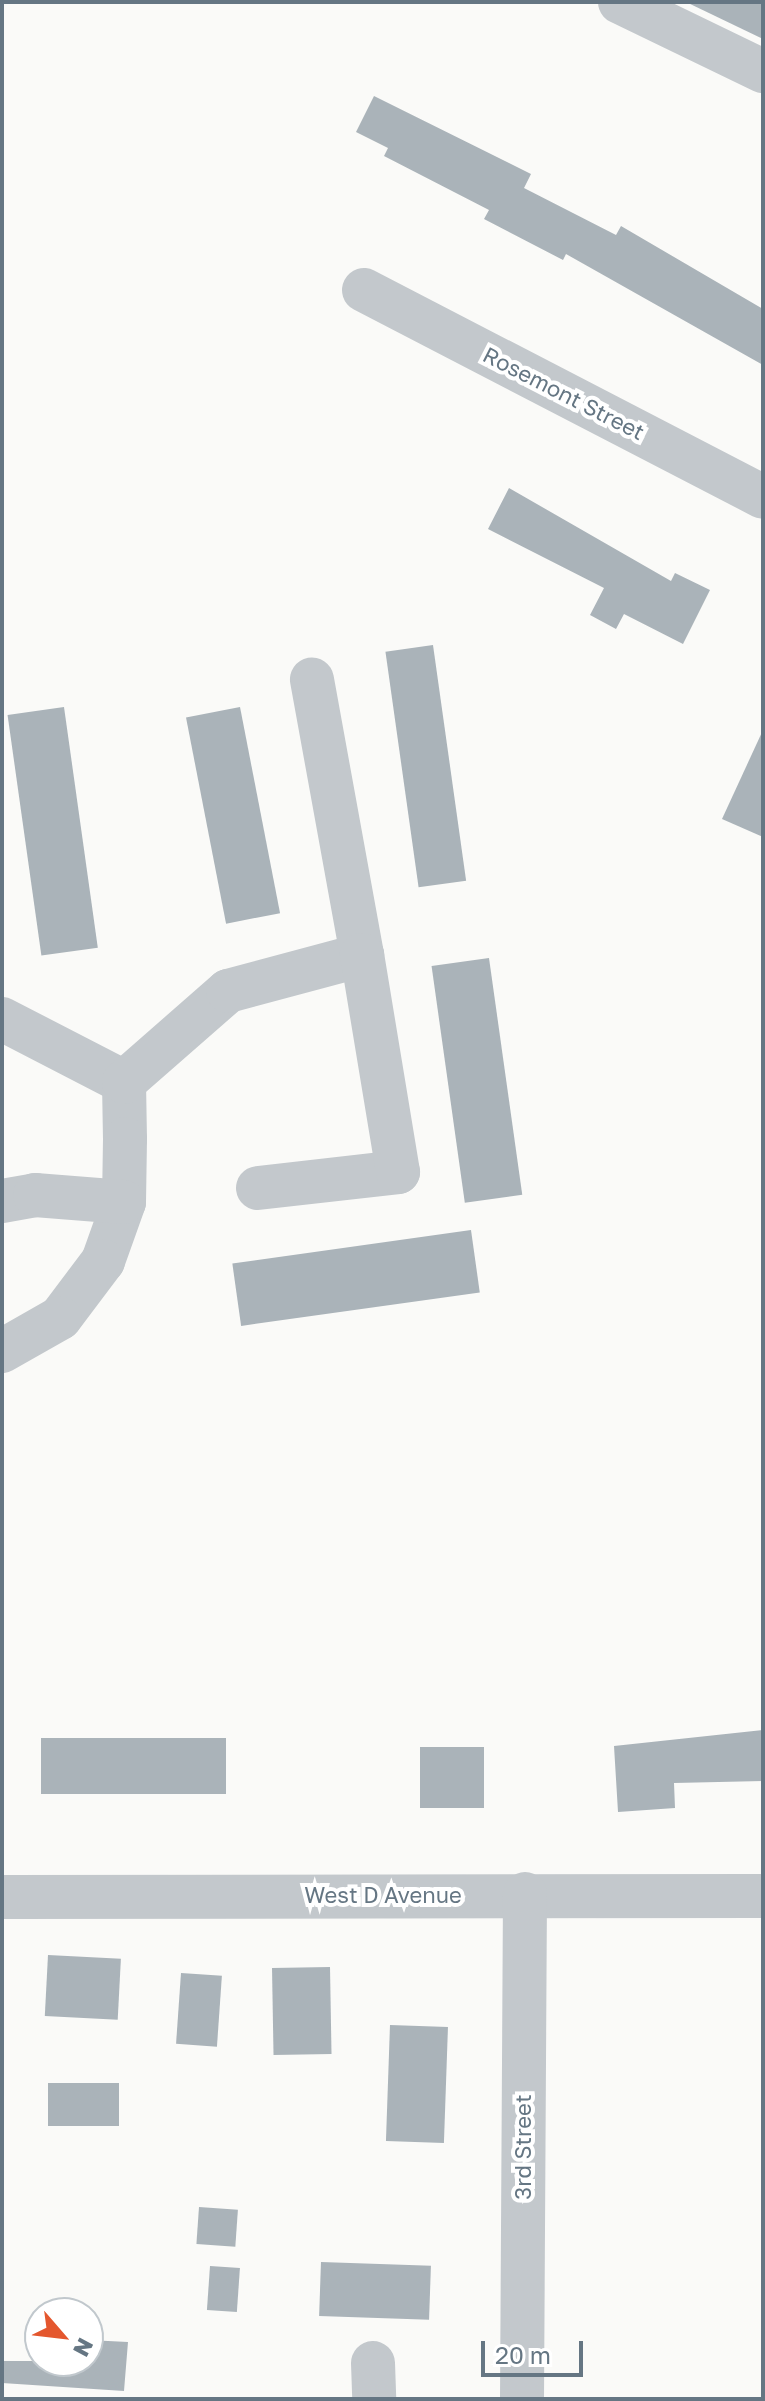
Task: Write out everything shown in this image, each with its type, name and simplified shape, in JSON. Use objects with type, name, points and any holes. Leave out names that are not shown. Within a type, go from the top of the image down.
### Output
[{"type":"street","points":[[620,2],[763,71]]},
{"type":"street","name":"Rosemont Street","points":[[364,290],[763,497]]},
{"type":"street","points":[[258,1188],[398,1172],[312,679]]},
{"type":"street","points":[[2,1351],[60,1318],[103,1261],[124,1202],[124,1082],[228,991],[362,955]]},
{"type":"street","points":[[2,1019],[124,1082]]},
{"type":"street","points":[[2,1201],[35,1195],[124,1202]]},
{"type":"street","name":"3rd Street","points":[[522,2399],[525,1894]]},
{"type":"street","name":"West D Avenue","points":[[2,1897],[763,1896]]},
{"type":"building","points":[[686,2],[763,2],[763,39]]},
{"type":"building","points":[[374,96],[531,174],[524,188],[616,235],[621,226],[763,309],[763,365],[566,254],[563,260],[484,219],[489,210],[384,156],[388,148],[356,132]]},
{"type":"building","points":[[509,488],[671,581],[675,573],[710,590],[683,644],[624,614],[616,629],[590,615],[604,588],[488,529]]},
{"type":"building","points":[[433,645],[466,881],[419,887],[385,652]]},
{"type":"building","points":[[64,707],[98,948],[41,956],[8,715]]},
{"type":"building","points":[[240,707],[280,913],[226,924],[186,717]]},
{"type":"building","points":[[763,730],[763,837],[722,819]]},
{"type":"building","points":[[489,958],[522,1195],[465,1203],[432,966]]},
{"type":"building","points":[[471,1230],[480,1292],[241,1326],[232,1264]]},
{"type":"building","points":[[763,1730],[763,1781],[674,1783],[675,1808],[618,1812],[614,1746]]},
{"type":"building","points":[[41,1738],[226,1738],[226,1794],[41,1794]]},
{"type":"building","points":[[420,1747],[484,1747],[484,1808],[420,1808]]},
{"type":"building","points":[[48,1955],[121,1959],[118,2020],[45,2016]]},
{"type":"building","points":[[330,1967],[332,2054],[274,2055],[272,1968]]},
{"type":"building","points":[[181,1973],[222,1976],[217,2047],[176,2044]]},
{"type":"building","points":[[390,2025],[448,2027],[444,2143],[386,2141]]},
{"type":"building","points":[[48,2083],[119,2083],[119,2126],[48,2126]]},
{"type":"building","points":[[199,2207],[238,2210],[235,2247],[196,2244]]},
{"type":"building","points":[[321,2262],[431,2266],[429,2320],[319,2316]]},
{"type":"building","points":[[210,2266],[240,2268],[237,2312],[207,2310]]},
{"type":"building","points":[[104,2341],[128,2342],[124,2391],[2,2383],[2,2361],[24,2361],[24,2377],[104,2377]]}]
